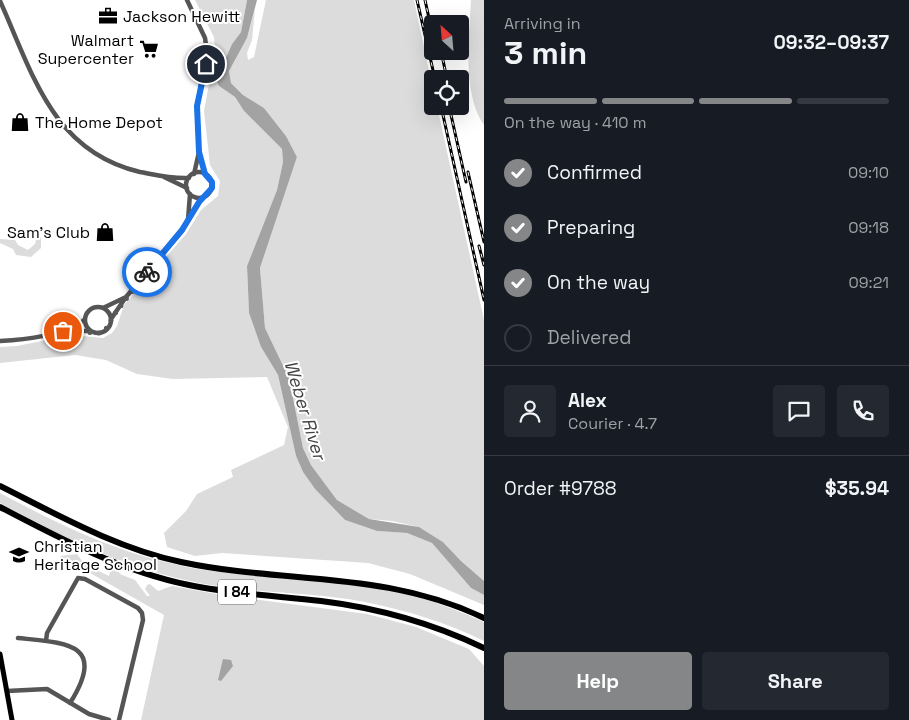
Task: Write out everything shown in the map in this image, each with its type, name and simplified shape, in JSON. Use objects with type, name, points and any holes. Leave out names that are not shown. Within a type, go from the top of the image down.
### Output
[{"type":"highway","name":"I 84","points":[[0,486],[94,534],[180,562],[216,568],[383,586],[439,600],[484,618]]},
{"type":"highway","name":"I 84","points":[[0,507],[73,546],[154,576],[222,591],[366,608],[415,620],[484,648]]},
{"type":"main road","points":[[0,654],[12,720]]},
{"type":"street","points":[[0,341],[63,331],[103,332],[109,326],[111,319],[126,297],[182,230],[202,198],[212,188],[210,178],[205,174],[199,152],[197,106],[207,52],[204,38],[187,0]]},
{"type":"street","points":[[0,1],[47,103],[68,133],[88,150],[111,163],[164,177],[187,188],[190,194],[188,220]]},
{"type":"street","points":[[187,188],[189,178],[194,174],[199,152]]},
{"type":"street","points":[[194,174],[205,174]]},
{"type":"street","points":[[164,177],[189,178]]},
{"type":"street","points":[[190,194],[202,198]]},
{"type":"street","points":[[63,331],[80,324],[92,309],[103,308],[126,297]]},
{"type":"street","points":[[103,308],[108,312],[111,319]]},
{"type":"street","points":[[85,319],[87,326],[92,331]]},
{"type":"street","points":[[46,641],[47,632],[78,578],[85,579],[138,608],[142,613],[142,620],[119,720]]},
{"type":"street","points":[[18,638],[46,641],[78,650],[84,654],[86,662],[80,685],[70,703]]},
{"type":"street","points":[[7,691],[47,689],[89,714],[109,720]]},
{"type":"shaded area","points":[[195,0],[247,0],[241,32],[232,44],[216,80],[219,86],[235,97],[244,111],[282,149],[283,162],[277,190],[247,266],[249,313],[261,347],[278,375],[296,456],[303,472],[315,489],[345,520],[377,531],[407,533],[432,543],[471,588],[484,595],[484,605],[410,574],[368,563],[222,553],[195,556],[167,547],[164,533],[186,511],[197,494],[233,477],[231,470],[284,445],[288,427],[267,377],[173,379],[137,374],[106,360],[75,355],[0,363],[0,347],[17,346],[72,335],[103,338],[112,333],[117,326],[124,305],[186,234],[201,210],[218,196],[220,181],[210,165],[204,111],[215,52],[214,37]]},
{"type":"shaded area","points":[[247,0],[257,0],[247,38],[229,71],[231,83],[243,95],[264,108],[286,136],[297,157],[260,268],[265,328],[289,378],[303,448],[311,465],[337,500],[369,519],[419,527],[443,542],[484,581],[484,595],[471,588],[432,543],[407,533],[377,531],[345,520],[315,489],[303,472],[296,456],[278,375],[261,347],[249,313],[247,266],[277,190],[283,162],[282,149],[244,111],[235,97],[219,86],[216,80],[232,44],[241,32]]},
{"type":"shaded area","points":[[266,0],[414,0],[424,47],[424,60],[427,60],[429,70],[424,70],[424,115],[439,115],[484,320],[484,581],[443,542],[419,527],[392,521],[369,519],[337,500],[311,465],[303,448],[289,378],[265,328],[260,268],[297,157],[286,136],[264,108],[243,95],[231,83],[229,71],[247,38],[255,9],[252,40],[247,53],[248,60],[254,57]]},
{"type":"shaded area","points":[[471,0],[484,0],[484,125],[472,97],[469,60]]},
{"type":"shaded area","points":[[41,237],[41,248],[31,257],[16,255],[13,249],[0,243],[0,239],[15,240],[18,245],[28,250]]},
{"type":"shaded area","points":[[0,493],[96,539],[170,563],[217,572],[370,585],[420,598],[484,622],[484,641],[456,628],[426,618],[365,602],[343,598],[207,585],[160,574],[90,548],[44,526],[0,503]]},
{"type":"shaded area","points":[[77,554],[84,564],[109,576],[111,568],[116,568],[120,574],[135,580],[147,596],[150,596],[145,589],[147,585],[150,584],[158,591],[172,586],[228,596],[367,614],[416,627],[469,649],[484,666],[484,720],[141,720],[164,615],[60,556]]},
{"type":"shaded area","points":[[223,659],[231,660],[233,666],[221,681],[218,680]]},
{"type":"railway","points":[[417,0],[433,70]]},
{"type":"railway","points":[[425,0],[428,15]]},
{"type":"railway","points":[[443,60],[445,70]]},
{"type":"railway","points":[[443,115],[484,300]]},
{"type":"railway","points":[[451,115],[466,182]]},
{"type":"railway","points":[[468,172],[484,242]]},
{"type":"railway","points":[[479,246],[484,265]]},
{"type":"way so far","points":[[63,331],[67,333],[83,331],[103,332],[109,326],[111,319],[126,297],[147,272]]},
{"type":"place","name":"Jackson Hewitt","points":[[108,16]]},
{"type":"place","name":"Walmart Supercenter","points":[[149,49]]},
{"type":"place","name":"The Home Depot","points":[[20,122]]},
{"type":"place","name":"Sam's Club","points":[[105,232]]},
{"type":"place","name":"Christian Heritage School","points":[[19,555]]},
{"type":"route","points":[[147,272],[182,230],[199,202],[212,188],[212,182],[205,174],[199,152],[197,106],[206,64]]},
{"type":"water label","name":"Weber River","points":[[305,410]]}]
